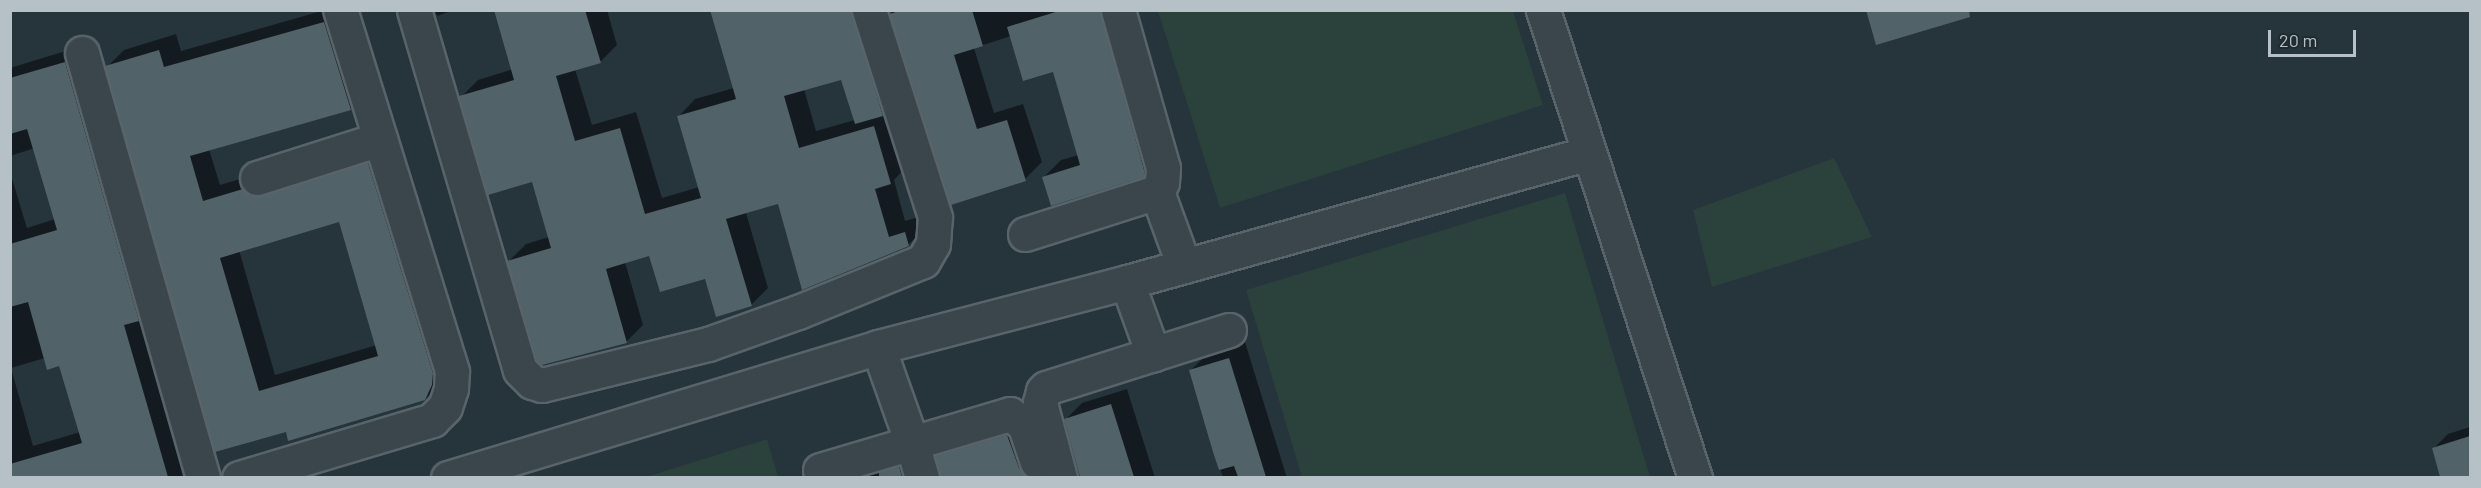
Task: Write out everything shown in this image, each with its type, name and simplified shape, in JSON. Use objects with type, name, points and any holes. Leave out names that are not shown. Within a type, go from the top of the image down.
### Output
[{"type":"street","points":[[239,477],[432,420],[445,406],[451,388],[452,371],[340,10]]},
{"type":"street","points":[[414,10],[520,370],[524,377],[542,385],[708,344],[798,312],[923,261],[933,244],[934,217],[869,10]]},
{"type":"street","points":[[1118,10],[1163,168],[1157,192],[1184,266]]},
{"type":"street","points":[[1543,10],[1695,477]]},
{"type":"street","points":[[82,53],[203,477]]},
{"type":"street","points":[[257,178],[380,139]]},
{"type":"street","points":[[448,477],[878,347],[1127,282],[1589,153]]},
{"type":"street","points":[[1024,234],[1157,192]]},
{"type":"street","points":[[1127,282],[1154,354]]},
{"type":"street","points":[[1060,477],[1040,403],[1042,391],[1229,330]]},
{"type":"street","points":[[708,344],[726,393]]},
{"type":"street","points":[[878,347],[922,477]]},
{"type":"street","points":[[820,470],[1010,414],[1024,424],[1042,477]]},
{"type":"green space","points":[[1158,11],[1513,11],[1543,105],[1220,208]]},
{"type":"green space","points":[[1834,158],[1872,237],[1712,287],[1693,210]]},
{"type":"green space","points":[[1565,193],[1650,477],[1302,477],[1246,290]]},
{"type":"green space","points":[[767,439],[778,477],[646,477]]},
{"type":"building","points":[[494,10],[585,10],[601,63],[556,76],[575,141],[620,128],[645,214],[701,198],[677,116],[736,99],[710,10],[851,11],[883,116],[855,124],[841,80],[784,96],[799,148],[874,126],[891,184],[875,189],[889,237],[905,232],[909,246],[802,290],[778,204],[726,219],[752,306],[716,317],[705,279],[660,292],[649,256],[606,269],[627,343],[542,365],[537,360],[507,261],[551,248],[532,182],[488,195],[459,96],[514,80]]},
{"type":"building","points":[[901,10],[972,10],[983,46],[954,55],[977,129],[1007,120],[1026,181],[951,205],[890,14]]},
{"type":"building","points":[[1062,10],[1100,10],[1144,177],[1051,206],[1042,177],[1080,165],[1053,72],[1023,81],[1007,27]]},
{"type":"building","points":[[1866,10],[1969,10],[1970,17],[1876,45]]},
{"type":"building","points":[[324,22],[351,110],[190,156],[203,201],[243,189],[252,196],[263,196],[368,163],[433,373],[432,385],[425,400],[288,441],[286,432],[215,452],[105,66],[159,50],[164,67]],"holes":[[[339,222],[378,356],[259,391],[220,258]]]},
{"type":"building","points":[[65,62],[139,321],[124,325],[168,477],[10,477],[10,464],[82,443],[59,366],[47,370],[28,302],[10,307],[10,244],[57,230],[27,129],[10,134],[10,78]]},
{"type":"building","points":[[1229,358],[1266,477],[1238,477],[1234,466],[1219,470],[1213,452],[1189,370]]},
{"type":"building","points":[[1111,404],[1134,477],[1080,477],[1064,419]]},
{"type":"building","points":[[1007,435],[1019,468],[1027,477],[940,477],[935,456]]},
{"type":"building","points":[[2470,436],[2470,477],[2440,477],[2432,448]]},
{"type":"building","points":[[899,466],[902,477],[879,477],[879,472]]}]
